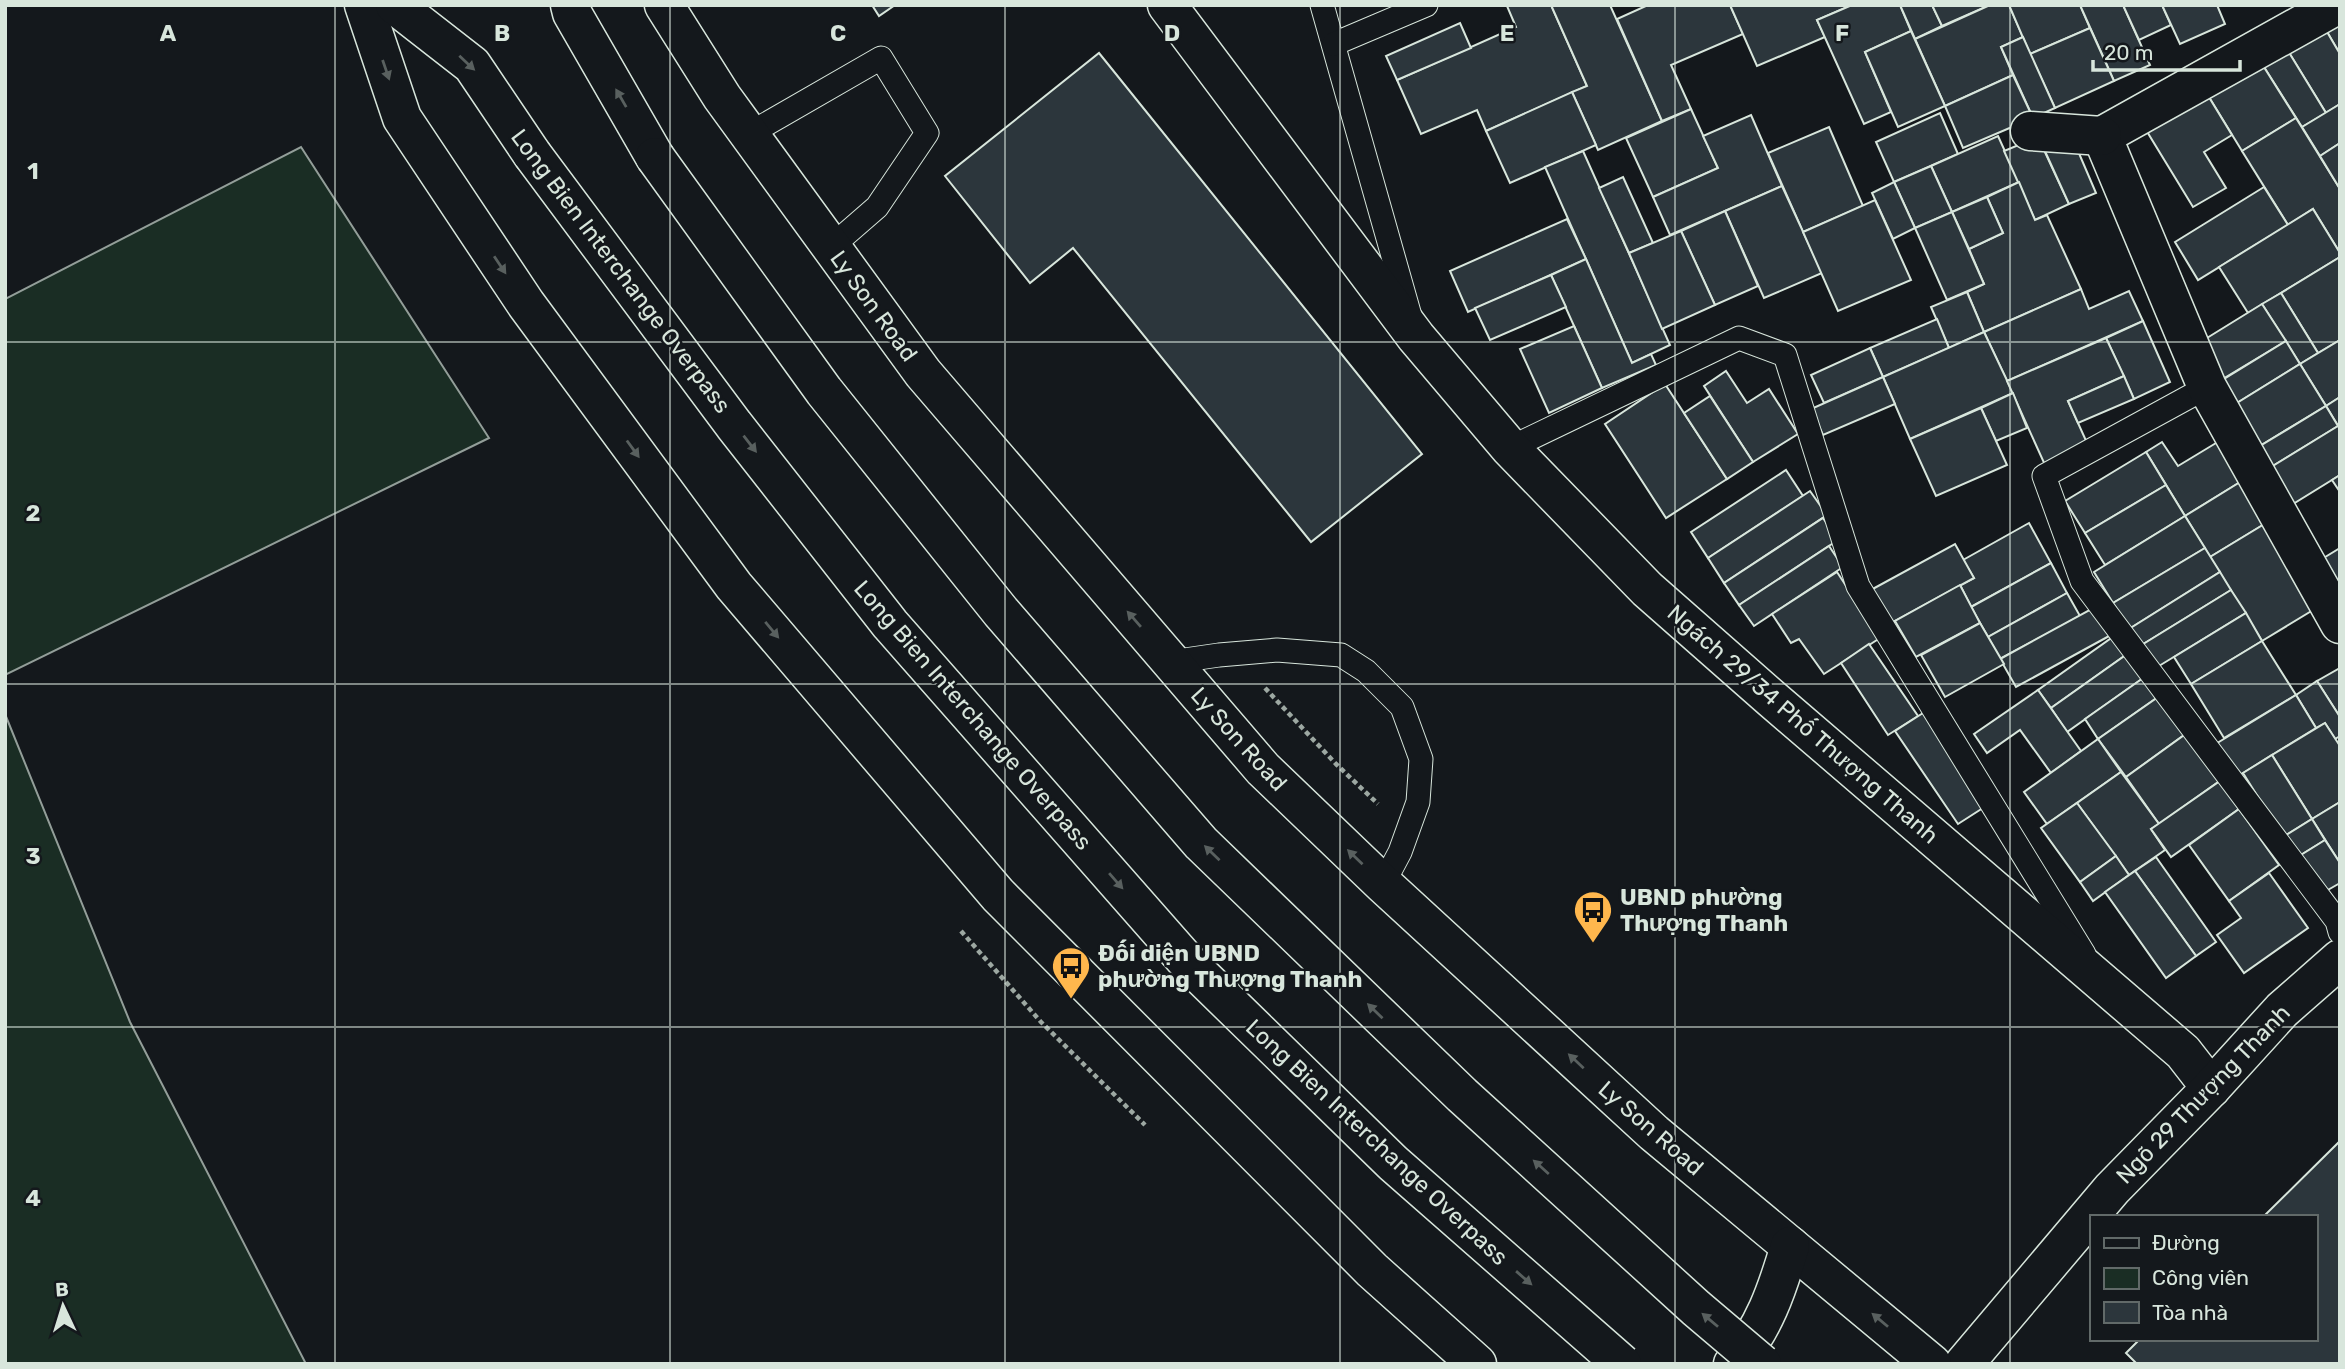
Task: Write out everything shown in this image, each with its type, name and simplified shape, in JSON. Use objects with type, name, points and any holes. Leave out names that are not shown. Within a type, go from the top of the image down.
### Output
[{"type":"main road","points":[[364,5],[402,118],[526,304],[734,586],[998,895],[1372,1270],[1477,1364]]},
{"type":"main road","name":"Long Bien Interchange Overpass","points":[[395,5],[472,65],[532,155],[734,425],[890,624],[1190,965],[1393,1163],[1622,1364]]},
{"type":"main road","points":[[570,5],[572,13],[655,157],[832,401],[1001,612],[1201,843],[1462,1096],[1696,1308],[1762,1364]]},
{"type":"main road","name":"Ly Son Road","points":[[664,5],[722,97],[923,373],[1263,769],[1383,884],[1654,1133],[1932,1364]]},
{"type":"main road","name":"Ngách 29/34 Phố Thượng Thanh","points":[[1167,5],[1416,337],[1510,448],[1647,589],[2183,1052],[2211,1088]]},
{"type":"main road","points":[[2030,131],[2102,136],[2337,5]]},
{"type":"main road","points":[[2102,136],[2207,387],[2340,624]]},
{"type":"main road","name":"Ngõ 29 Thượng Thanh","points":[[1964,1364],[2112,1189],[2211,1088],[2282,1010],[2340,959]]},
{"type":"main road","points":[[1733,1364],[1762,1324],[1773,1301],[1790,1246]]},
{"type":"lane","name":"Ngách 29/34 Phố Thượng Thanh","points":[[1322,5],[1416,337]]},
{"type":"lane","points":[[1334,44],[1426,5]]},
{"type":"lane","points":[[750,134],[881,58],[927,133],[877,207],[831,247]]},
{"type":"lane","points":[[1510,448],[1739,338],[1785,355],[1858,586],[2099,979]]},
{"type":"lane","points":[[2207,387],[2044,476],[2082,581],[2337,921],[2340,932]]},
{"type":"lane","points":[[1171,662],[1219,654],[1277,650],[1341,655],[1366,671],[1402,707],[1421,759],[1418,802],[1400,852],[1383,884]]},
{"type":"path","points":[[1257,678],[1336,764],[1381,807]]},
{"type":"path","points":[[961,931],[1041,1023],[1145,1125]]},
{"type":"green space","points":[[301,147],[489,438],[5,675],[5,299]]},
{"type":"green space","points":[[5,714],[130,1022],[306,1364],[5,1364]]},
{"type":"building","points":[[872,5],[895,5],[879,16]]},
{"type":"building","points":[[1551,5],[1587,86],[1486,131],[1477,110],[1421,134],[1397,80],[1516,27],[1507,6]]},
{"type":"building","points":[[1551,5],[1610,5],[1662,121],[1598,150],[1572,92],[1587,86]]},
{"type":"building","points":[[1648,5],[1730,5],[1743,34],[1671,65],[1691,109],[1662,121],[1617,19]]},
{"type":"building","points":[[1730,5],[1852,5],[1817,20],[1825,37],[1757,66]]},
{"type":"building","points":[[1852,5],[1900,5],[1911,31],[1865,52],[1891,112],[1864,124],[1817,20]]},
{"type":"building","points":[[1900,5],[1932,5],[1942,26],[1915,39]]},
{"type":"building","points":[[1932,5],[1990,5],[1942,26]]},
{"type":"building","points":[[1990,5],[2009,5],[2023,37],[2001,47],[2013,75],[1945,106],[1915,39]]},
{"type":"building","points":[[2009,5],[2080,5],[2090,28],[2030,54]]},
{"type":"building","points":[[2080,5],[2123,5],[2150,65],[2114,81]]},
{"type":"building","points":[[2123,5],[2162,5],[2171,25],[2139,40]]},
{"type":"building","points":[[2162,5],[2217,5],[2225,24],[2180,44]]},
{"type":"building","points":[[2340,15],[2340,54],[2323,25]]},
{"type":"building","points":[[1460,23],[1471,48],[1397,80],[1386,56]]},
{"type":"building","points":[[2323,25],[2340,54],[2340,104],[2326,113],[2282,41]]},
{"type":"building","points":[[2090,28],[2114,81],[2055,108],[2030,54]]},
{"type":"building","points":[[1911,31],[1945,106],[1898,127],[1865,52]]},
{"type":"building","points":[[2023,37],[2055,108],[2033,118],[2001,47]]},
{"type":"building","points":[[2282,41],[2326,113],[2302,127],[2257,56]]},
{"type":"building","points":[[1099,53],[1422,454],[1311,542],[1073,248],[1030,283],[945,176]]},
{"type":"building","points":[[2257,56],[2296,118],[2242,151],[2204,89]]},
{"type":"building","points":[[2013,75],[2033,118],[1963,148],[1945,106]]},
{"type":"building","points":[[2204,89],[2232,135],[2204,152],[2226,188],[2193,207],[2143,125]]},
{"type":"building","points":[[1572,92],[1596,145],[1510,183],[1486,131]]},
{"type":"building","points":[[2340,104],[2340,143],[2320,156],[2302,127]]},
{"type":"building","points":[[1691,109],[1718,168],[1653,197],[1626,138]]},
{"type":"building","points":[[1940,113],[1958,154],[1894,182],[1876,142]]},
{"type":"building","points":[[1751,115],[1782,186],[1670,235],[1653,197],[1718,168],[1703,136]]},
{"type":"building","points":[[2296,118],[2340,189],[2340,253],[2313,209],[2288,225],[2242,151]]},
{"type":"building","points":[[1829,127],[1863,206],[1803,232],[1768,153]]},
{"type":"building","points":[[1998,136],[2019,182],[1952,212],[1931,166]]},
{"type":"building","points":[[2038,137],[2069,204],[2035,220],[2004,151]]},
{"type":"building","points":[[2072,137],[2096,193],[2069,204],[2044,149]]},
{"type":"building","points":[[2340,143],[2340,189],[2320,156]]},
{"type":"building","points":[[1583,151],[1670,345],[1632,363],[1545,167]]},
{"type":"building","points":[[1931,166],[1952,212],[1915,228],[1894,182]]},
{"type":"building","points":[[1623,177],[1653,243],[1629,253],[1599,188]]},
{"type":"building","points":[[1894,182],[1915,228],[1893,239],[1872,193]]},
{"type":"building","points":[[2019,182],[2035,220],[2047,215],[2081,289],[1984,332],[1967,292],[1984,284],[1969,249],[2003,233],[1987,197]]},
{"type":"building","points":[[1782,186],[1822,273],[1764,298],[1725,211]]},
{"type":"building","points":[[2264,187],[2288,225],[2198,280],[2175,242]]},
{"type":"building","points":[[1987,197],[2003,233],[1969,249],[1952,212]]},
{"type":"building","points":[[1875,200],[1911,280],[1838,311],[1803,232]]},
{"type":"building","points":[[2313,209],[2340,257],[2248,313],[2219,267]]},
{"type":"building","points":[[1725,211],[1758,286],[1715,305],[1681,231]]},
{"type":"building","points":[[1952,212],[1984,284],[1947,300],[1915,228]]},
{"type":"building","points":[[1567,219],[1586,259],[1468,312],[1450,271]]},
{"type":"building","points":[[1681,231],[1715,305],[1662,329],[1629,253]]},
{"type":"building","points":[[2340,257],[2340,340],[2318,353],[2281,293]]},
{"type":"building","points":[[1586,259],[1632,363],[1651,354],[1656,365],[1602,388],[1551,275]]},
{"type":"building","points":[[1551,275],[1566,307],[1490,340],[1475,308]]},
{"type":"building","points":[[2081,289],[2089,309],[2129,291],[2143,321],[2007,381],[1984,332]]},
{"type":"building","points":[[1967,292],[1984,332],[1949,348],[1931,307]]},
{"type":"building","points":[[2281,293],[2318,353],[2300,364],[2262,304]]},
{"type":"building","points":[[2262,304],[2286,341],[2216,383],[2194,346]]},
{"type":"building","points":[[1937,319],[1949,348],[1883,377],[1870,348]]},
{"type":"building","points":[[2143,321],[2170,382],[2134,399],[2106,338]]},
{"type":"building","points":[[1574,326],[1602,388],[1549,413],[1520,349]]},
{"type":"building","points":[[1984,332],[2013,393],[1910,439],[1883,377]]},
{"type":"building","points":[[2106,338],[2124,376],[2068,401],[2088,445],[2045,465],[2007,381]]},
{"type":"building","points":[[2340,340],[2340,397],[2326,406],[2300,364]]},
{"type":"building","points":[[2286,341],[2300,364],[2224,411],[2211,387]]},
{"type":"building","points":[[1870,348],[1883,377],[1824,403],[1811,375]]},
{"type":"building","points":[[2300,364],[2326,406],[2250,452],[2224,411]]},
{"type":"building","points":[[1726,371],[1747,403],[1769,389],[1798,434],[1753,462],[1704,386]]},
{"type":"building","points":[[2124,376],[2134,399],[2078,423],[2068,401]]},
{"type":"building","points":[[1883,377],[1895,404],[1823,435],[1811,409]]},
{"type":"building","points":[[1665,384],[1727,479],[1666,518],[1605,424]]},
{"type":"building","points":[[2013,393],[2027,428],[1996,441],[1981,408]]},
{"type":"building","points":[[1710,396],[1753,462],[1727,479],[1684,413]]},
{"type":"building","points":[[2340,397],[2340,429],[2326,406]]},
{"type":"building","points":[[2326,406],[2338,426],[2263,472],[2250,452]]},
{"type":"building","points":[[1981,408],[2007,465],[1936,496],[1910,439]]},
{"type":"building","points":[[2338,426],[2340,475],[2285,509],[2263,472]]},
{"type":"building","points":[[2221,440],[2245,479],[2185,516],[2146,452],[2162,442],[2178,466]]},
{"type":"building","points":[[2146,452],[2166,485],[2085,533],[2065,501]]},
{"type":"building","points":[[1786,470],[1803,496],[1708,558],[1691,532]]},
{"type":"building","points":[[2340,475],[2340,492],[2332,480]]},
{"type":"building","points":[[2245,479],[2271,520],[2210,557],[2185,516]]},
{"type":"building","points":[[2166,485],[2185,516],[2105,565],[2085,533]]},
{"type":"building","points":[[1810,491],[1827,515],[1724,583],[1708,558]]},
{"type":"building","points":[[2185,516],[2205,548],[2113,603],[2094,572]]},
{"type":"building","points":[[1823,518],[1838,540],[1739,605],[1724,583]]},
{"type":"building","points":[[2271,520],[2323,604],[2262,641],[2210,557]]},
{"type":"building","points":[[2029,523],[2051,563],[1971,607],[1960,585],[1974,578],[1963,560]]},
{"type":"building","points":[[1955,544],[1974,578],[1888,625],[1869,591]]},
{"type":"building","points":[[1829,546],[1843,567],[1754,626],[1739,605]]},
{"type":"building","points":[[2205,548],[2220,572],[2129,629],[2113,603]]},
{"type":"building","points":[[2340,548],[2340,599],[2317,562]]},
{"type":"building","points":[[2051,563],[2067,593],[1988,637],[1971,607]]},
{"type":"building","points":[[1837,572],[1880,638],[1824,674],[1799,639],[1791,643],[1772,614]]},
{"type":"building","points":[[2220,572],[2231,590],[2140,646],[2129,629]]},
{"type":"building","points":[[1960,585],[1980,623],[1916,657],[1895,621]]},
{"type":"building","points":[[2231,590],[2246,613],[2154,669],[2140,646]]},
{"type":"building","points":[[2067,593],[2080,616],[2000,659],[1988,637]]},
{"type":"building","points":[[2095,607],[2111,635],[2016,687],[2000,659]]},
{"type":"building","points":[[2246,613],[2262,641],[2191,684],[2174,657]]},
{"type":"building","points":[[1980,623],[2004,664],[1945,697],[1921,655]]},
{"type":"building","points":[[2117,634],[2130,652],[2051,708],[2038,690]]},
{"type":"building","points":[[2262,641],[2296,695],[2224,738],[2191,684]]},
{"type":"building","points":[[1869,644],[1918,716],[1888,735],[1841,663]]},
{"type":"building","points":[[2130,652],[2146,676],[2067,732],[2051,708]]},
{"type":"building","points":[[2340,668],[2340,717],[2317,681]]},
{"type":"building","points":[[2146,676],[2161,695],[2098,739],[2085,719]]},
{"type":"building","points":[[2317,681],[2340,717],[2340,736],[2335,739],[2325,723],[2316,728],[2296,695]]},
{"type":"building","points":[[2038,690],[2081,751],[2051,773],[2020,730],[1987,753],[1974,734]]},
{"type":"building","points":[[2161,695],[2187,733],[2126,777],[2098,739]]},
{"type":"building","points":[[2296,695],[2316,728],[2235,778],[2214,745]]},
{"type":"building","points":[[1923,713],[1986,806],[1958,824],[1895,731]]},
{"type":"building","points":[[2325,723],[2340,746],[2340,802],[2312,819],[2272,755]]},
{"type":"building","points":[[2187,733],[2221,780],[2159,824],[2126,777]]},
{"type":"building","points":[[2098,739],[2121,772],[2047,824],[2024,792]]},
{"type":"building","points":[[2272,755],[2312,819],[2283,837],[2243,773]]},
{"type":"building","points":[[2121,772],[2159,824],[2151,829],[2165,850],[2129,875],[2077,803]]},
{"type":"building","points":[[2220,781],[2239,809],[2171,857],[2151,829]]},
{"type":"building","points":[[2340,802],[2340,863],[2312,819]]},
{"type":"building","points":[[2077,803],[2116,856],[2080,882],[2041,828]]},
{"type":"building","points":[[2239,809],[2279,865],[2229,901],[2189,845]]},
{"type":"building","points":[[2312,819],[2325,840],[2296,858],[2283,837]]},
{"type":"building","points":[[2325,840],[2340,863],[2340,883],[2319,895],[2296,858]]},
{"type":"building","points":[[2116,856],[2129,875],[2093,901],[2080,882]]},
{"type":"building","points":[[2156,857],[2216,942],[2196,956],[2135,871]]},
{"type":"building","points":[[2135,871],[2196,956],[2166,978],[2105,892]]},
{"type":"building","points":[[2269,873],[2308,928],[2244,973],[2217,935],[2241,918],[2229,901]]},
{"type":"building","points":[[2340,1141],[2340,1364],[2137,1364],[2126,1353],[2138,1341],[2317,1341],[2317,1215],[2265,1215]]},
{"type":"place","name":"UBND phường Thượng Thanh","points":[[1593,944]]},
{"type":"place","name":"Đối diện UBND phường Thượng Thanh","points":[[1071,1000]]}]
